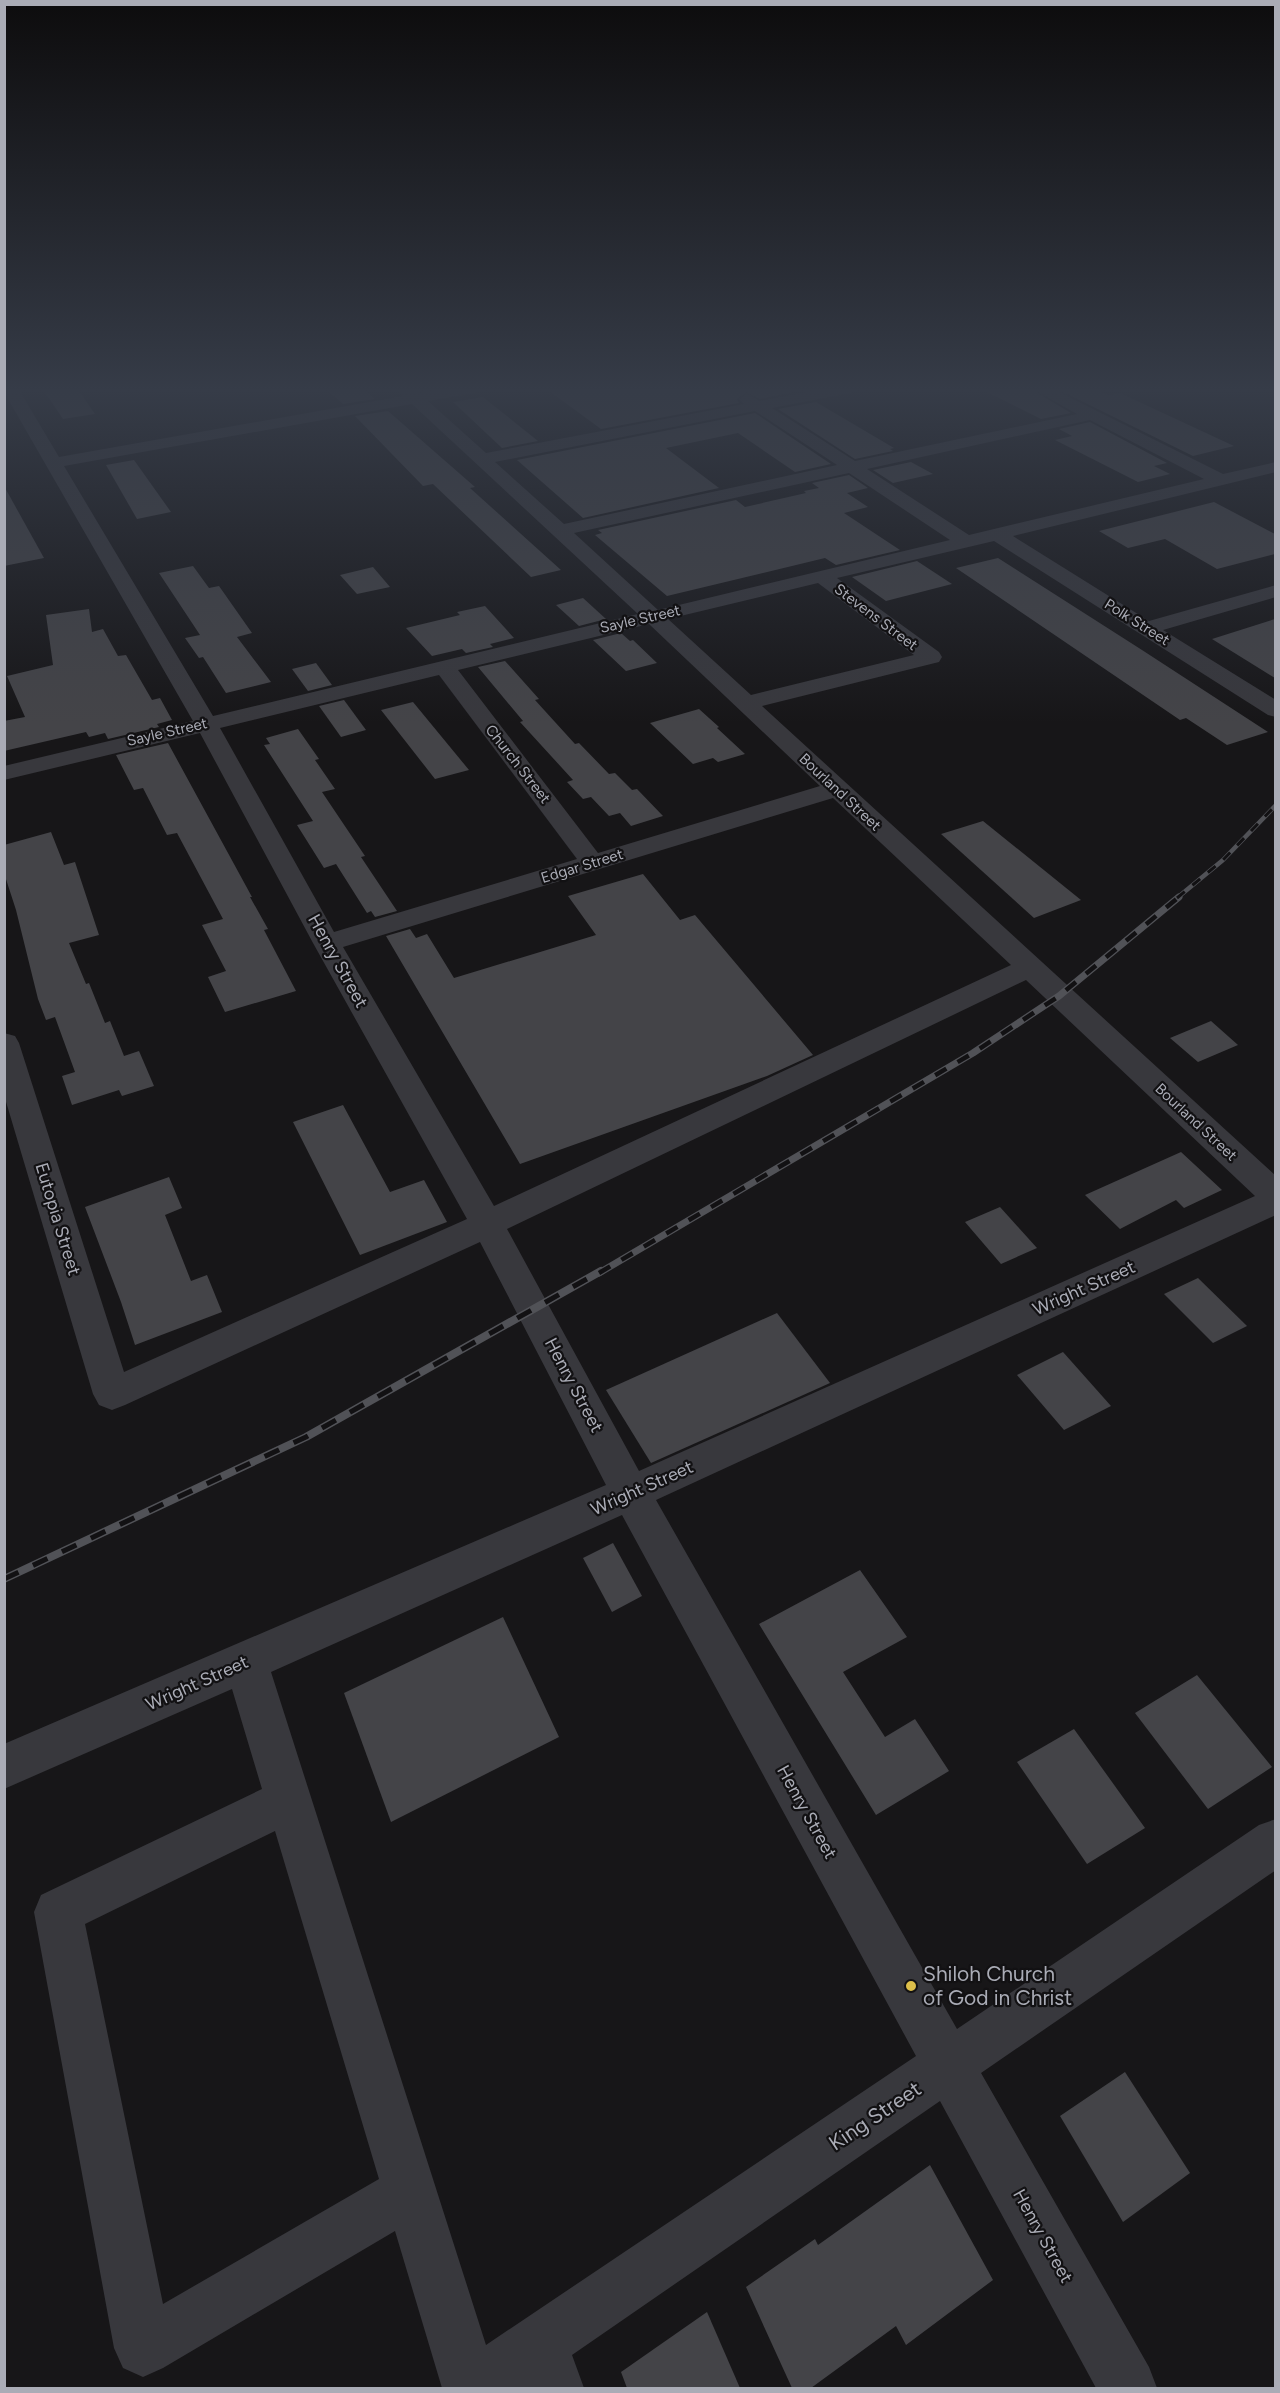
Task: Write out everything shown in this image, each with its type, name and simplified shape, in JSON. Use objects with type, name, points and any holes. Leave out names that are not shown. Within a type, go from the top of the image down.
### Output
[{"type":"street","name":"Henry Street","points":[[75,500],[207,723],[327,942],[487,1224],[631,1493],[1128,2388]]},
{"type":"street","name":"Bourland Street","points":[[528,500],[1275,1196]]},
{"type":"street","points":[[560,530],[700,500]]},
{"type":"street","points":[[902,500],[967,542]]},
{"type":"street","name":"Sayle Street","points":[[4,773],[1141,500]]},
{"type":"street","name":"Polk Street","points":[[998,535],[1275,710]]},
{"type":"street","name":"Stevens Street","points":[[746,703],[931,657],[821,576]]},
{"type":"street","points":[[1147,628],[1275,591]]},
{"type":"street","name":"Church Street","points":[[443,666],[593,863]]},
{"type":"street","name":"Edgar Street","points":[[327,942],[836,789]]},
{"type":"street","points":[[487,1224],[1029,968]]},
{"type":"street","name":"Eutopia Street","points":[[4,1043],[112,1394],[487,1224]]},
{"type":"street","name":"Wright Street","points":[[4,1767],[631,1493],[1275,1201]]},
{"type":"street","points":[[246,1662],[472,2388]]},
{"type":"street","points":[[289,1800],[58,1912],[143,2348],[410,2191]]},
{"type":"street","name":"King Street","points":[[472,2388],[548,2367],[948,2066],[1275,1842]]},
{"type":"building","points":[[4,500],[12,500],[44,558],[4,566]]},
{"type":"building","points":[[126,500],[162,500],[171,512],[137,519]]},
{"type":"building","points":[[450,500],[483,500],[561,570],[531,577]]},
{"type":"building","points":[[562,500],[666,500],[583,518]]},
{"type":"building","points":[[736,500],[745,507],[777,500],[857,500],[868,507],[844,513],[900,550],[836,565],[825,558],[667,596],[595,535],[602,533],[598,530]]},
{"type":"building","points":[[1214,502],[1275,534],[1275,554],[1217,569],[1165,539],[1128,548],[1099,531]]},
{"type":"building","points":[[998,558],[1268,732],[1227,745],[1186,718],[1180,720],[956,568]]},
{"type":"building","points":[[917,561],[952,584],[886,601],[852,577]]},
{"type":"building","points":[[193,566],[209,588],[219,586],[252,633],[237,637],[271,682],[226,693],[203,657],[199,658],[185,638],[200,635],[159,573]]},
{"type":"building","points":[[373,567],[390,587],[357,594],[340,575]]},
{"type":"building","points":[[583,598],[606,619],[579,626],[556,605]]},
{"type":"building","points":[[485,606],[514,638],[490,644],[493,647],[466,653],[462,649],[432,656],[406,628],[460,615],[457,612]]},
{"type":"building","points":[[89,609],[92,632],[103,629],[118,656],[126,655],[152,700],[160,698],[172,720],[157,724],[159,727],[108,739],[105,733],[89,737],[86,732],[4,751],[4,721],[25,717],[7,676],[53,665],[46,615]]},
{"type":"building","points":[[1275,619],[1275,678],[1212,639]]},
{"type":"building","points":[[621,633],[630,641],[633,640],[657,663],[626,671],[593,640]]},
{"type":"building","points":[[505,661],[539,699],[535,700],[575,744],[579,743],[609,774],[615,773],[632,790],[637,789],[663,816],[631,826],[620,813],[609,816],[591,797],[583,799],[567,782],[573,780],[520,722],[523,721],[478,667]]},
{"type":"building","points":[[316,663],[332,685],[308,691],[292,669]]},
{"type":"building","points":[[344,700],[366,730],[341,737],[319,706]]},
{"type":"building","points":[[413,702],[469,770],[435,779],[381,710]]},
{"type":"building","points":[[699,709],[745,754],[718,762],[713,758],[693,764],[650,723]]},
{"type":"building","points":[[298,729],[319,759],[315,760],[335,789],[322,792],[365,856],[361,857],[397,911],[375,917],[371,911],[367,913],[336,864],[324,868],[297,825],[313,821],[264,745],[270,744],[266,738]]},
{"type":"building","points":[[168,743],[252,897],[250,897],[268,929],[264,930],[296,991],[225,1012],[208,977],[226,971],[202,925],[223,919],[177,833],[167,835],[143,788],[134,790],[116,755]]},
{"type":"building","points":[[983,821],[1081,900],[1034,918],[941,834]]},
{"type":"building","points":[[51,832],[64,865],[75,862],[99,935],[69,943],[86,984],[89,983],[105,1023],[110,1021],[124,1056],[139,1051],[154,1086],[122,1096],[119,1090],[72,1105],[62,1076],[75,1072],[55,1017],[46,1020],[38,999],[16,910],[4,873],[4,845]]},
{"type":"building","points":[[643,874],[680,920],[695,915],[813,1055],[767,1076],[520,1164],[386,936],[410,929],[416,938],[427,934],[454,978],[596,935],[568,896]]},
{"type":"building","points":[[1211,1021],[1238,1045],[1198,1062],[1170,1038]]},
{"type":"building","points":[[343,1105],[390,1192],[424,1180],[447,1222],[360,1255],[293,1122]]},
{"type":"building","points":[[1181,1152],[1222,1190],[1184,1208],[1176,1200],[1120,1229],[1085,1195]]},
{"type":"building","points":[[169,1177],[182,1208],[165,1215],[191,1281],[207,1275],[222,1312],[135,1345],[85,1207]]},
{"type":"building","points":[[1000,1207],[1037,1248],[1001,1264],[965,1222]]},
{"type":"building","points":[[1198,1278],[1247,1326],[1213,1343],[1164,1294]]},
{"type":"building","points":[[777,1313],[830,1383],[651,1463],[606,1390]]},
{"type":"building","points":[[1063,1352],[1111,1406],[1064,1430],[1017,1375]]},
{"type":"building","points":[[613,1543],[642,1596],[612,1612],[583,1558]]},
{"type":"building","points":[[860,1570],[907,1637],[843,1672],[885,1737],[915,1719],[949,1771],[876,1815],[759,1624]]},
{"type":"building","points":[[503,1617],[559,1737],[391,1822],[344,1693]]},
{"type":"building","points":[[1197,1675],[1272,1767],[1208,1809],[1135,1713]]},
{"type":"building","points":[[1074,1729],[1145,1828],[1087,1864],[1017,1762]]},
{"type":"building","points":[[1125,2072],[1190,2173],[1123,2222],[1060,2116]]},
{"type":"building","points":[[930,2165],[993,2280],[906,2345],[896,2326],[811,2388],[792,2388],[746,2287],[815,2239],[818,2245]]},
{"type":"building","points":[[707,2312],[740,2388],[627,2388],[621,2372]]},
{"type":"railway","points":[[1177,898],[1223,860],[1276,805]]},
{"type":"railway","points":[[599,1273],[973,1053],[1059,996],[1179,897]]},
{"type":"railway","points":[[4,1579],[306,1437],[601,1271]]},
{"type":"place","name":"Shiloh Church of God in Christ","points":[[911,1986]]}]
